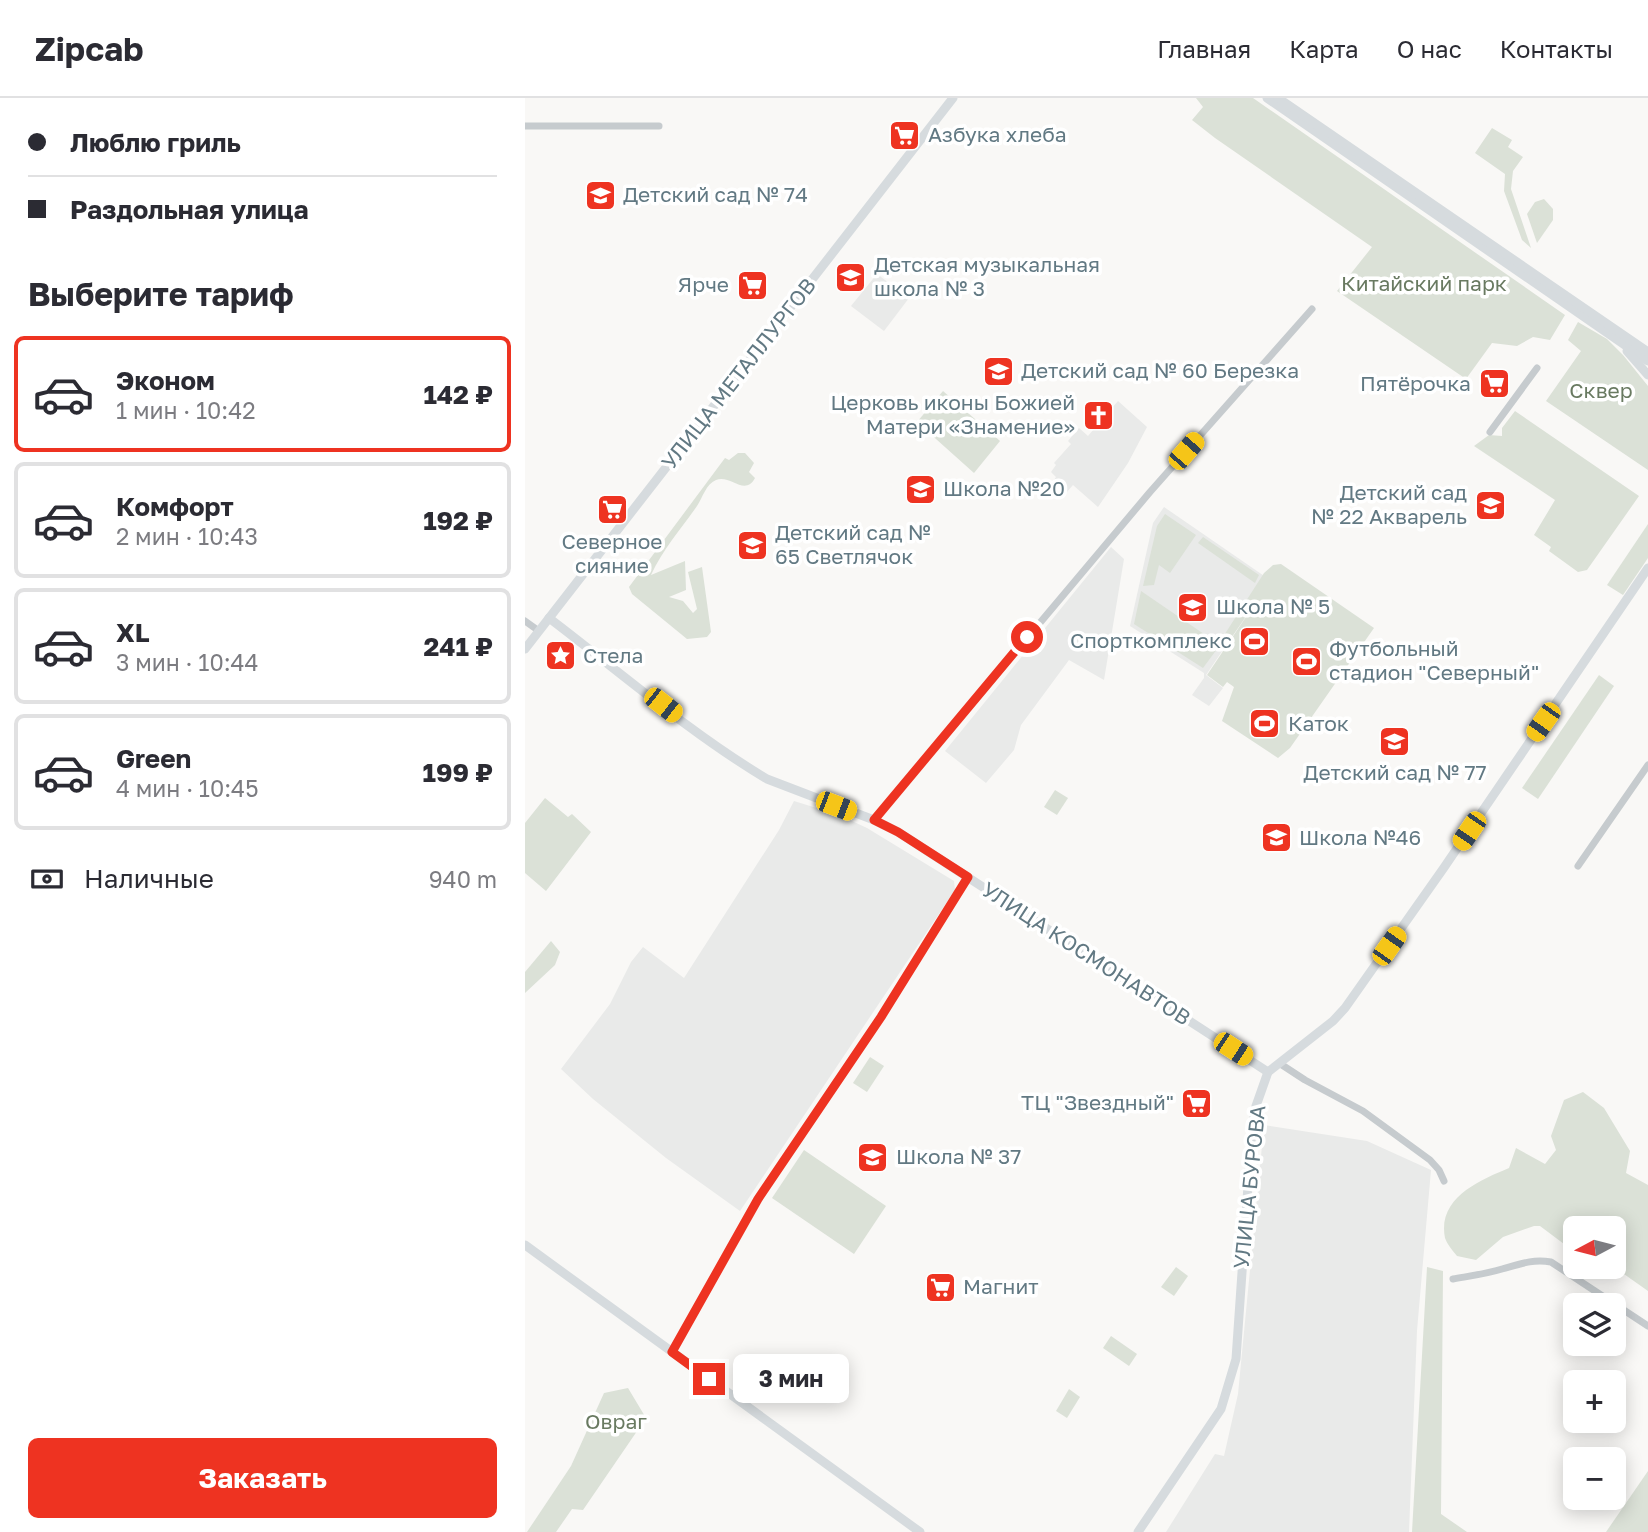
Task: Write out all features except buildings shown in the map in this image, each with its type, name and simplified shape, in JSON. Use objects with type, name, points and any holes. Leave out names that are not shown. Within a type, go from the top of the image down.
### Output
[{"type":"main road","name":"УЛИЦА МЕТАЛЛУРГОВ","points":[[525,649],[953,98]]},
{"type":"main road","points":[[1267,98],[1648,361]]},
{"type":"main road","points":[[1278,98],[1648,352]]},
{"type":"main road","points":[[1619,341],[1648,375]]},
{"type":"main road","points":[[1268,1072],[1345,1008],[1648,568]]},
{"type":"main road","name":"УЛИЦА КОСМОНАВТОВ","points":[[549,618],[685,723],[750,769],[767,779],[874,820],[898,832],[1268,1072]]},
{"type":"main road","name":"УЛИЦА БУРОВА","points":[[1138,1532],[1221,1409],[1236,1359],[1252,1128],[1256,1106],[1268,1072]]},
{"type":"main road","points":[[525,1245],[920,1532]]},
{"type":"street","points":[[525,126],[659,126]]},
{"type":"street","points":[[874,820],[1142,502],[1312,309]]},
{"type":"street","points":[[1490,432],[1537,368]]},
{"type":"street","points":[[525,621],[539,631]]},
{"type":"street","points":[[1578,866],[1648,765]]},
{"type":"street","points":[[672,1352],[758,1199],[881,1017],[968,877]]},
{"type":"street","points":[[1279,1063],[1373,1119],[1430,1160],[1444,1181]]},
{"type":"street","points":[[1453,1279],[1524,1262],[1551,1262],[1648,1326]]},
{"type":"shaded area","points":[[877,274],[909,298],[884,331],[851,306]]},
{"type":"shaded area","points":[[1118,401],[1147,427],[1128,463],[1098,507],[1073,485],[1065,494],[1052,483],[1056,477],[1051,472],[1056,465],[1054,463],[1071,444],[1068,441],[1079,428],[1088,436]]},
{"type":"shaded area","name":"Школа № 5","points":[[1164,507],[1270,580],[1206,675],[1223,688],[1209,706],[1192,695],[1204,678],[1204,673],[1130,626],[1153,523]]},
{"type":"shaded area","points":[[1111,547],[1124,559],[1104,680],[1069,660],[1021,725],[1014,750],[986,783],[945,751]]},
{"type":"shaded area","points":[[794,801],[839,815],[867,828],[954,881],[955,890],[740,1211],[666,1158],[593,1099],[561,1069],[610,1004],[631,962],[643,947],[684,978],[779,830]]},
{"type":"shaded area","points":[[1264,1125],[1367,1141],[1431,1170],[1417,1331],[1409,1532],[1166,1532],[1215,1454],[1224,1456],[1238,1394]]},
{"type":"green space","name":"Китайский парк","points":[[1196,98],[1253,98],[1565,315],[1550,340],[1533,337],[1517,346],[1492,343],[1466,379],[1337,291],[1372,247],[1192,120],[1203,107]]},
{"type":"green space","points":[[1492,128],[1512,140],[1508,147],[1523,157],[1513,171],[1511,189],[1531,248],[1522,240],[1504,191],[1505,174],[1475,153]]},
{"type":"green space","points":[[1544,199],[1553,209],[1553,220],[1537,243],[1527,214],[1535,202]]},
{"type":"green space","name":"Сквер","points":[[1578,322],[1607,339],[1648,386],[1648,470],[1546,401],[1581,351],[1568,340]]},
{"type":"green space","points":[[943,391],[1000,441],[974,473],[917,422]]},
{"type":"green space","points":[[1515,411],[1639,496],[1587,570],[1578,572],[1549,551],[1551,547],[1534,535],[1555,500],[1474,446],[1489,435],[1502,436],[1502,428]]},
{"type":"green space","points":[[738,453],[745,453],[754,463],[749,472],[755,478],[747,485],[721,479],[710,484],[651,575],[685,561],[686,590],[669,597],[683,601],[693,613],[697,609],[688,572],[702,567],[711,632],[707,637],[687,639],[632,594],[629,587],[725,458],[729,460]]},
{"type":"green space","points":[[1165,514],[1196,535],[1170,573],[1159,565],[1154,585],[1143,586],[1157,526]]},
{"type":"green space","points":[[1648,524],[1648,558],[1623,595],[1607,585]]},
{"type":"green space","points":[[1203,537],[1259,575],[1255,583],[1198,543]]},
{"type":"green space","points":[[1281,564],[1374,628],[1290,748],[1278,758],[1222,721],[1234,687],[1227,682],[1223,687],[1207,675],[1258,599],[1227,644],[1221,640],[1264,573],[1273,565]]},
{"type":"green space","points":[[1141,591],[1220,645],[1203,668],[1134,624]]},
{"type":"green space","points":[[1599,675],[1614,686],[1538,799],[1522,788]]},
{"type":"green space","points":[[1055,790],[1068,798],[1057,815],[1044,807]]},
{"type":"green space","points":[[545,798],[568,817],[572,814],[591,832],[546,891],[525,873],[525,823]]},
{"type":"green space","points":[[551,941],[560,952],[555,965],[525,993],[525,972]]},
{"type":"green space","points":[[870,1057],[884,1066],[867,1092],[853,1083]]},
{"type":"green space","points":[[1583,1092],[1604,1108],[1630,1151],[1626,1173],[1648,1185],[1648,1291],[1626,1275],[1626,1216],[1563,1216],[1563,1243],[1540,1226],[1534,1226],[1503,1237],[1476,1260],[1457,1256],[1445,1238],[1444,1224],[1454,1201],[1474,1185],[1509,1168],[1516,1148],[1545,1164],[1556,1150],[1551,1136],[1564,1100]]},
{"type":"green space","points":[[804,1150],[886,1206],[854,1254],[772,1198]]},
{"type":"green space","points":[[1176,1267],[1188,1276],[1174,1296],[1161,1287]]},
{"type":"green space","points":[[1427,1267],[1443,1271],[1441,1514],[1467,1532],[1412,1532]]},
{"type":"green space","points":[[1111,1336],[1137,1354],[1129,1366],[1103,1348]]},
{"type":"green space","name":"Овраг","points":[[628,1388],[646,1418],[583,1510],[572,1509],[556,1532],[527,1532],[571,1466],[604,1393]]},
{"type":"green space","points":[[1069,1389],[1080,1397],[1067,1418],[1056,1411]]},
{"type":"green space","points":[[1648,1471],[1648,1532],[1606,1532],[1621,1510],[1626,1510],[1626,1503]]},
{"type":"place","name":"Азбука хлеба","points":[[905,135]]},
{"type":"place","name":"Детский сад № 74","points":[[600,195]]},
{"type":"place","name":"Детская музыкальная школа № 3","points":[[851,277]]},
{"type":"place","name":"Ярче","points":[[752,285]]},
{"type":"place","name":"Детский сад № 60 Березка","points":[[998,371]]},
{"type":"place","name":"Пятёрочка","points":[[1494,384]]},
{"type":"place","name":"Церковь иконы Божией Матери «Знамение»","points":[[1098,415]]},
{"type":"place","name":"Школа №20","points":[[920,489]]},
{"type":"place","name":"Детский сад № 22 Акварель","points":[[1490,505]]},
{"type":"place","name":"Северное сияние","points":[[612,510]]},
{"type":"place","name":"Детский сад № 65 Светлячок","points":[[752,545]]},
{"type":"place","name":"Школа № 5","points":[[1193,607]]},
{"type":"place","name":"Спорткомплекс","points":[[1255,641]]},
{"type":"place","name":"Стела","points":[[560,656]]},
{"type":"place","name":"Футбольный стадион \"Северный\"","points":[[1306,661]]},
{"type":"place","name":"Каток","points":[[1265,724]]},
{"type":"place","name":"Детский сад № 77","points":[[1395,741]]},
{"type":"place","name":"Школа №46","points":[[1276,838]]},
{"type":"place","name":"ТЦ \"Звездный\"","points":[[1197,1103]]},
{"type":"place","name":"Школа № 37","points":[[873,1157]]},
{"type":"place","name":"Магнит","points":[[940,1287]]},
{"type":"route","points":[[709,1379],[672,1352],[758,1199],[881,1017],[968,877],[898,832],[874,820],[1027,637]]}]
